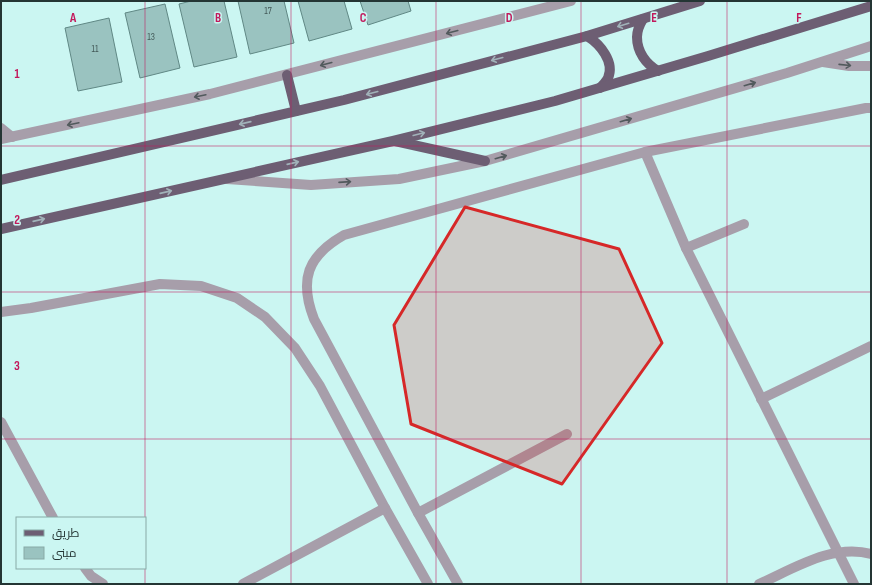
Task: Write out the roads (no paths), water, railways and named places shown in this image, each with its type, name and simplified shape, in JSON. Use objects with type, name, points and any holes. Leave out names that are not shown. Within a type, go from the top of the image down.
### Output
[{"type":"main road","points":[[1,180],[344,100],[587,36],[700,1]]},
{"type":"main road","points":[[1,229],[393,141],[556,101],[871,6]]},
{"type":"main road","points":[[643,18],[637,37],[639,50],[651,67],[658,71]]},
{"type":"main road","points":[[587,36],[601,46],[609,66],[610,73],[607,80],[600,88]]},
{"type":"main road","points":[[287,75],[296,111]]},
{"type":"main road","points":[[393,141],[485,161]]},
{"type":"street","points":[[532,11],[539,1]]},
{"type":"street","points":[[1,140],[210,94],[571,1]]},
{"type":"street","points":[[223,179],[311,185],[399,179],[485,161],[787,73],[871,46]]},
{"type":"street","points":[[820,62],[849,66],[871,66]]},
{"type":"street","points":[[458,584],[418,513],[312,314],[308,303],[306,286],[309,269],[318,255],[330,243],[344,235],[645,152],[811,118],[871,108]]},
{"type":"street","points":[[1,128],[12,137]]},
{"type":"street","points":[[645,152],[686,248],[854,584]]},
{"type":"street","points":[[686,248],[744,224]]},
{"type":"street","points":[[1,312],[31,308],[160,284],[201,286],[237,298],[265,317],[295,348],[320,386],[385,508],[428,584]]},
{"type":"street","points":[[761,399],[871,346]]},
{"type":"street","points":[[1,422],[52,517]]},
{"type":"street","points":[[418,513],[567,434]]},
{"type":"street","points":[[244,584],[385,508]]},
{"type":"street","points":[[759,584],[812,560],[837,551],[866,552],[871,554]]},
{"type":"street","points":[[85,569],[91,576],[103,584]]}]
